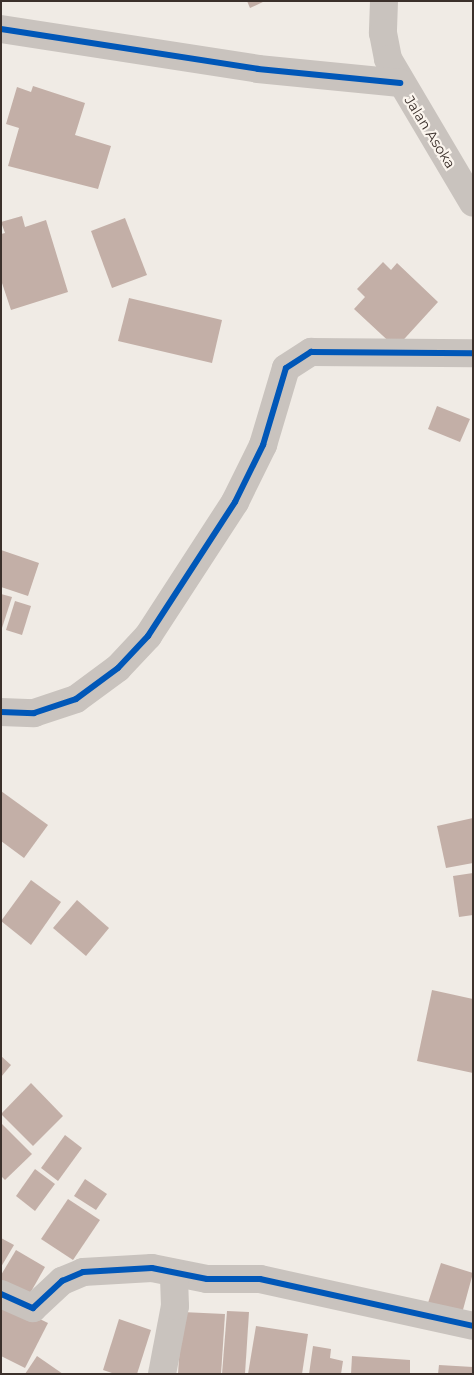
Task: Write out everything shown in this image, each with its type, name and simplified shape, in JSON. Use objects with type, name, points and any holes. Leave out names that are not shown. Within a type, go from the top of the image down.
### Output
[{"type":"street","name":"Jalan Asoka","points":[[384,1],[385,42],[388,59],[400,83],[473,203]]},
{"type":"street","points":[[1,29],[258,69],[400,83]]},
{"type":"street","points":[[1,712],[34,713],[76,699],[118,668],[148,636],[235,502],[263,445],[286,368],[311,352],[473,353]]},
{"type":"street","points":[[1,1294],[32,1308],[62,1281],[83,1272],[152,1268],[207,1279],[260,1279],[473,1326]]},
{"type":"street","points":[[162,1374],[175,1306],[174,1273]]},
{"type":"building","points":[[247,1],[265,1],[250,8]]},
{"type":"building","points":[[33,86],[85,103],[75,135],[111,146],[98,189],[8,166],[19,128],[6,124],[17,87],[31,92]]},
{"type":"building","points":[[22,216],[25,227],[46,220],[68,292],[11,310],[1,280],[1,234],[5,233],[1,222]]},
{"type":"building","points":[[125,218],[147,275],[112,288],[91,231]]},
{"type":"building","points":[[383,262],[391,270],[397,263],[438,302],[396,348],[354,309],[365,297],[357,289]]},
{"type":"building","points":[[129,298],[222,320],[212,363],[118,341]]},
{"type":"building","points":[[437,406],[470,419],[460,442],[428,429]]},
{"type":"building","points":[[1,550],[39,563],[28,596],[1,587]]},
{"type":"building","points":[[1,594],[12,597],[2,628],[1,628]]},
{"type":"building","points":[[15,601],[31,606],[22,635],[6,630]]},
{"type":"building","points":[[1,791],[48,825],[24,858],[1,841]]},
{"type":"building","points":[[473,818],[473,863],[446,868],[437,826]]},
{"type":"building","points":[[473,873],[473,915],[459,917],[453,876]]},
{"type":"building","points":[[31,880],[61,902],[31,945],[1,921]]},
{"type":"building","points":[[77,900],[109,928],[86,956],[53,928]]},
{"type":"building","points":[[432,990],[473,999],[473,1073],[417,1061]]},
{"type":"building","points":[[1,1056],[11,1065],[1,1077]]},
{"type":"building","points":[[31,1083],[63,1116],[33,1146],[1,1114]]},
{"type":"building","points":[[1,1123],[32,1154],[5,1180],[1,1176]]},
{"type":"building","points":[[65,1135],[82,1148],[58,1181],[41,1168]]},
{"type":"building","points":[[35,1169],[55,1184],[35,1211],[16,1196]]},
{"type":"building","points":[[85,1179],[107,1194],[96,1210],[74,1196]]},
{"type":"building","points":[[68,1199],[100,1220],[73,1260],[41,1239]]},
{"type":"building","points":[[1,1238],[14,1245],[1,1267]]},
{"type":"building","points":[[16,1250],[45,1267],[24,1304],[1,1291],[1,1275]]},
{"type":"building","points":[[441,1263],[473,1273],[461,1317],[427,1306]]},
{"type":"building","points":[[1,1300],[48,1323],[25,1368],[1,1356]]},
{"type":"building","points":[[227,1311],[249,1312],[245,1374],[222,1374]]},
{"type":"building","points":[[182,1312],[225,1314],[221,1374],[178,1374]]},
{"type":"building","points":[[119,1319],[151,1330],[137,1374],[115,1374],[103,1370]]},
{"type":"building","points":[[256,1326],[308,1334],[302,1374],[248,1374]]},
{"type":"building","points":[[313,1346],[331,1349],[330,1358],[343,1361],[341,1374],[309,1374]]},
{"type":"building","points":[[37,1356],[63,1374],[25,1374]]},
{"type":"building","points":[[352,1356],[410,1360],[410,1374],[351,1374]]},
{"type":"building","points":[[439,1365],[473,1367],[473,1374],[438,1374]]},
{"type":"cycle path","points":[[1,29],[258,69],[400,83]]},
{"type":"cycle path","points":[[1,712],[34,713],[76,699],[118,668],[148,636],[235,502],[263,445],[286,368],[311,352],[473,353]]},
{"type":"cycle path","points":[[1,1294],[33,1308],[62,1281],[83,1272],[152,1268],[207,1279],[260,1279],[473,1326]]}]
